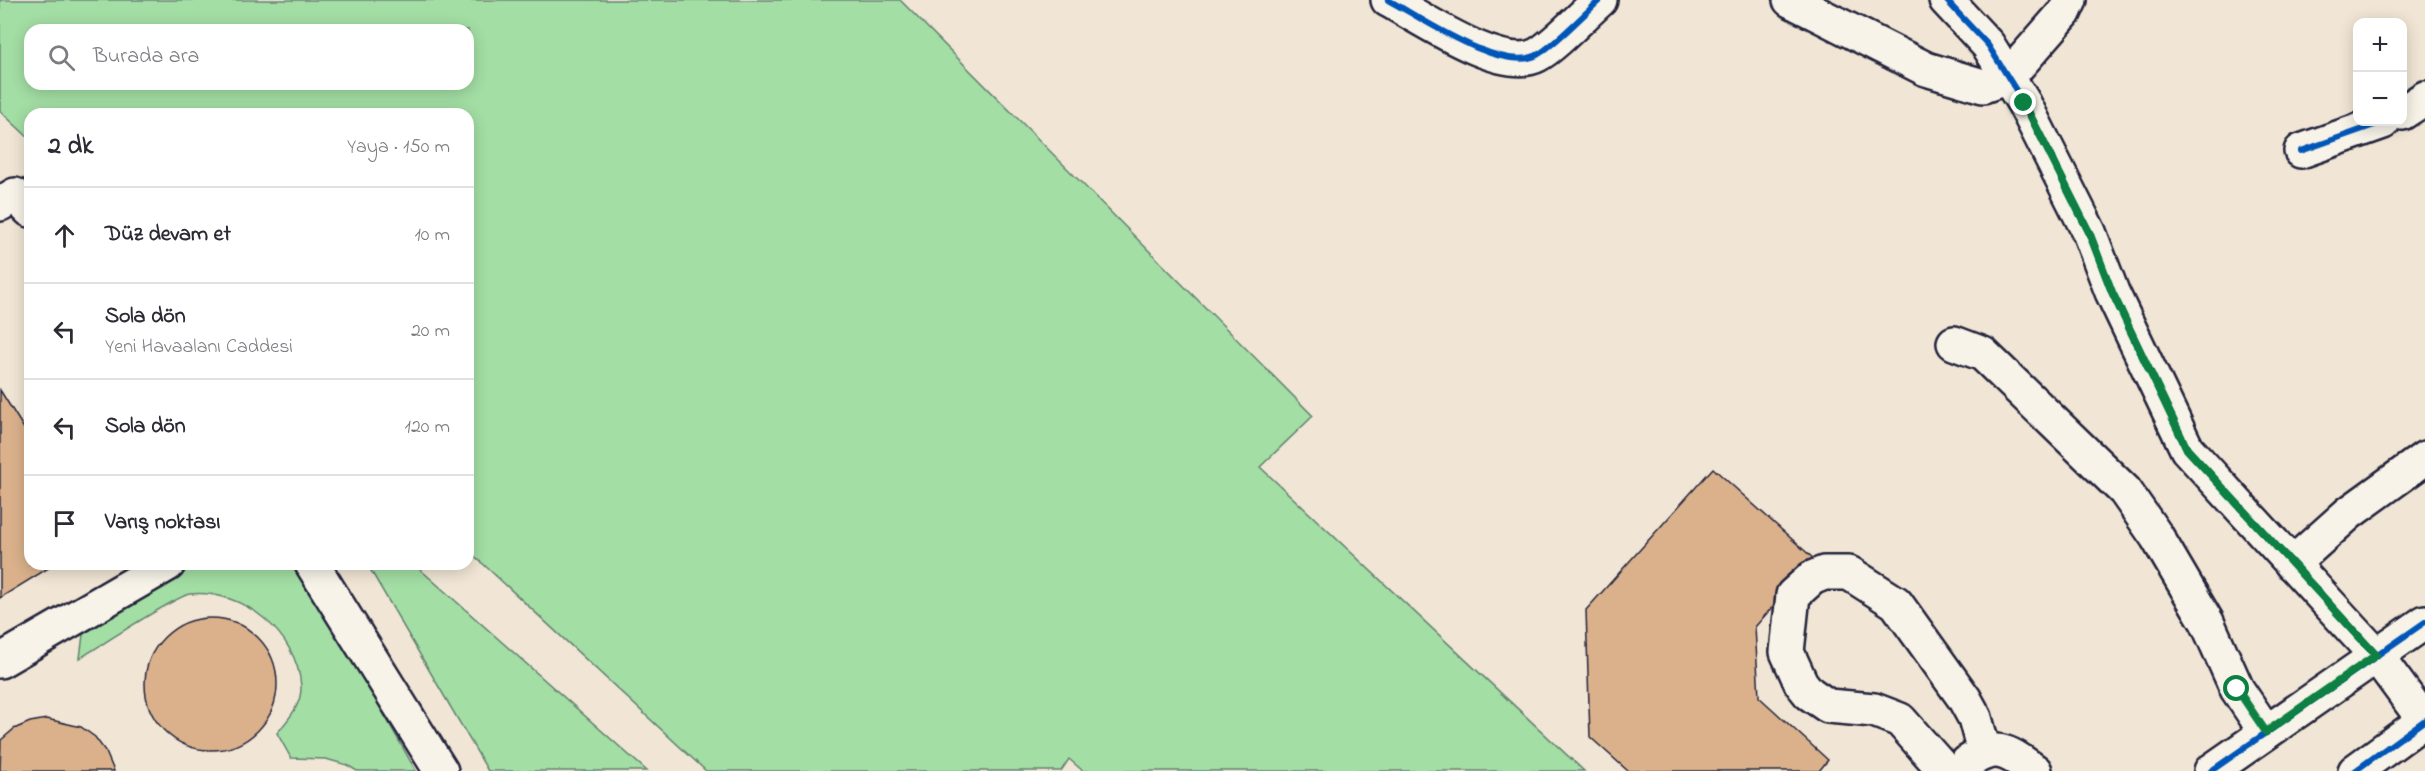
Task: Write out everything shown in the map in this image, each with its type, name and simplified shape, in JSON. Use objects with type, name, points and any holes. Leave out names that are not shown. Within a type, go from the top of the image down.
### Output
[{"type":"street","points":[[1388,0],[1485,52],[1512,59],[1536,56],[1600,0]]},
{"type":"street","points":[[1790,0],[1926,69],[1983,86],[2008,77],[2064,13],[2070,0]]},
{"type":"street","points":[[1946,0],[1988,45],[2008,77],[2089,232],[2112,292],[2187,449],[2376,655],[2425,720],[2355,771]]},
{"type":"street","points":[[2407,110],[2425,98]]},
{"type":"street","points":[[2301,151],[2371,126]]},
{"type":"street","points":[[0,204],[15,195],[24,204]]},
{"type":"street","points":[[1954,343],[1983,354],[2125,491],[2157,537],[2207,622],[2237,689],[2266,732]]},
{"type":"street","points":[[2292,564],[2349,513],[2425,458]]},
{"type":"street","points":[[0,661],[158,570]]},
{"type":"street","points":[[316,570],[441,771]]},
{"type":"street","points":[[1945,771],[1900,720],[1874,710],[1828,706],[1809,693],[1801,683],[1787,652],[1793,595],[1812,578],[1824,573],[1849,573],[1896,603],[1916,628],[1932,658],[1964,698],[1975,718],[1984,751]]},
{"type":"street","points":[[2211,771],[2425,622]]},
{"type":"street","points":[[1954,771],[1984,751],[2006,753],[2035,771]]},
{"type":"green space","points":[[0,0],[900,0],[1313,416],[1260,467],[1584,771],[1083,771],[1069,759],[1061,771],[706,771],[474,556],[474,108],[24,108],[24,133],[0,111]]},
{"type":"green space","points":[[163,570],[302,570],[416,771],[357,771],[347,765],[326,759],[291,758],[277,733],[294,712],[299,700],[301,686],[297,667],[278,632],[264,618],[247,607],[210,594],[190,594],[154,612],[80,658],[85,619]]},
{"type":"green space","points":[[371,570],[421,570],[647,771],[488,771]]},
{"type":"building","points":[[0,390],[24,428],[24,570],[45,570],[0,598]]},
{"type":"building","points":[[1713,468],[1814,559],[1755,627],[1759,697],[1828,760],[1819,771],[1628,771],[1590,737],[1586,610]]},
{"type":"building","points":[[211,618],[236,623],[257,638],[272,659],[277,684],[272,709],[257,730],[236,745],[211,750],[186,745],[165,730],[150,709],[145,684],[150,659],[165,638],[186,623]]},
{"type":"building","points":[[47,719],[81,727],[95,737],[106,752],[114,771],[0,771],[1,740],[14,729],[30,722]]},
{"type":"cycle path","points":[[1388,0],[1461,41],[1503,57],[1522,59],[1544,51],[1600,0]]},
{"type":"cycle path","points":[[1946,0],[1988,45],[2024,103],[2089,232],[2112,292],[2187,449],[2376,655]]},
{"type":"cycle path","points":[[2301,151],[2372,126]]},
{"type":"cycle path","points":[[2211,771],[2425,622]]},
{"type":"cycle path","points":[[2355,771],[2425,720]]},
{"type":"route","points":[[2024,103],[2089,232],[2112,292],[2187,449],[2376,655],[2266,732],[2237,689]]}]
